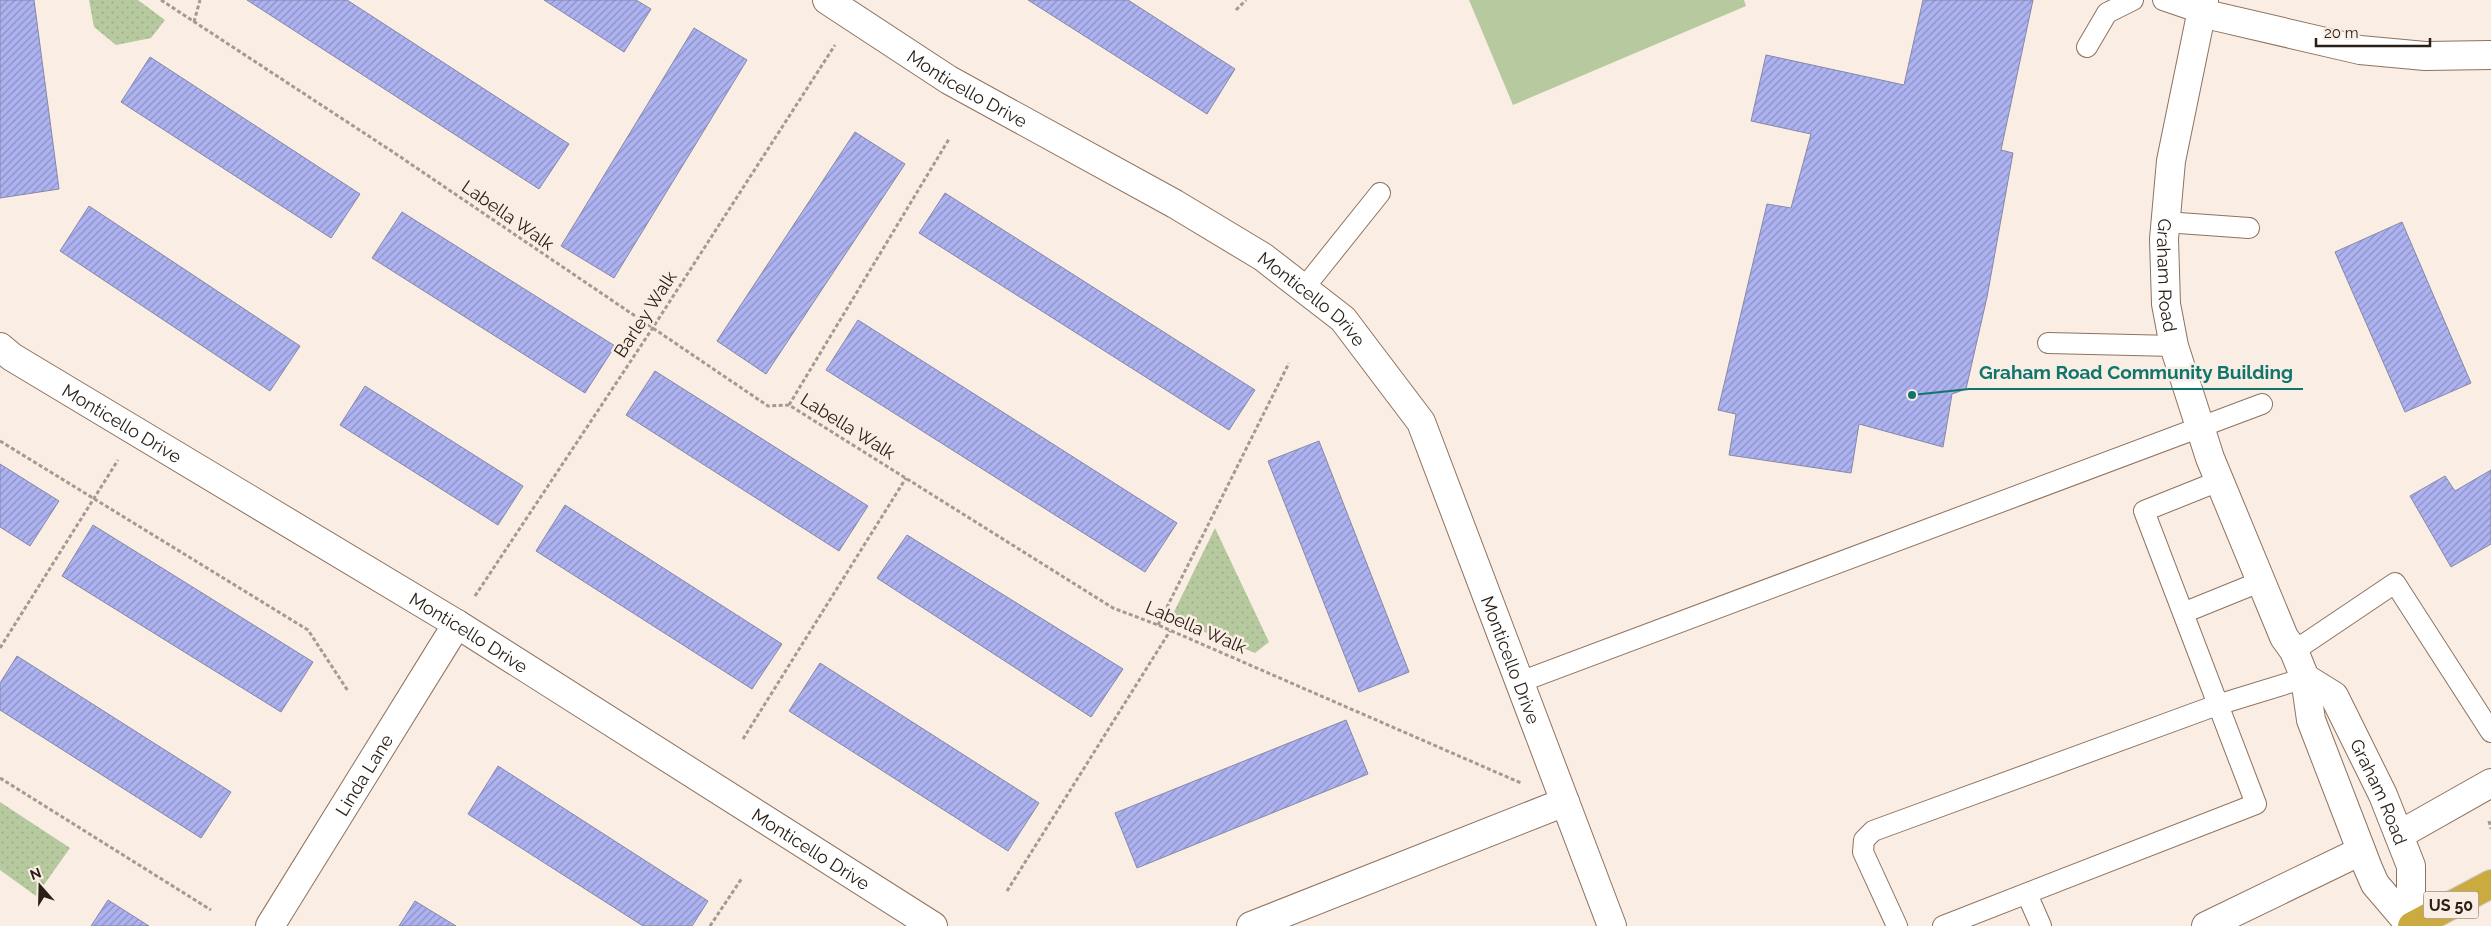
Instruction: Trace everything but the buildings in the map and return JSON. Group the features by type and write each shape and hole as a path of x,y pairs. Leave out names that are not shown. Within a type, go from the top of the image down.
{"highway":[{"name":"US 50","path":"2412,926 2491,884"}],"street":[{"name":"Monticello Drive","path":"827,0 949,80 1191,214 1262,257 1343,319 1421,422 1612,926"},
{"path":"2203,7 2360,50 2425,56 2491,55"},
{"name":"Graham Road","path":"2203,7 2171,161 2165,222 2166,304 2174,346 2219,481 2284,637 2294,651 2305,678 2311,720 2361,851 2375,884 2412,926"},
{"name":"Monticello Drive","path":"0,347 12,358 457,624 933,926"},
{"name":"Linda Lane","path":"270,926 457,624"},
{"name":"Graham Road","path":"2305,678 2334,696 2383,795 2411,866 2412,926"},
{"path":"2399,835 2491,783"},
{"path":"1251,926 1565,802"},
{"path":"2206,926 2361,851"}],"lane":[{"path":"2087,48 2107,13 2133,0"},
{"path":"2162,0 2203,7"},
{"path":"1304,288 1380,193"},
{"path":"2165,222 2249,228"},
{"path":"2048,343 2174,346"},
{"path":"1520,682 2262,404"},
{"path":"1943,926 2256,804 2144,511 2219,481"},
{"path":"2183,612 2262,581"},
{"path":"2294,651 2395,583 2491,732"},
{"path":"1897,926 1863,852 1864,840 1873,832 2217,706 2305,678"},
{"path":"2027,894 2041,926"}],"path":[{"name":"Labella Walk","path":"161,0 393,152 768,406 789,405 1113,608 1170,630 1565,802"},
{"path":"194,22 200,0"},
{"path":"1236,10 1246,0"},
{"name":"Barley Walk","path":"457,624 652,329 853,17"},
{"path":"789,405 949,139"},
{"path":"1158,625 1290,363"},
{"path":"0,648 136,431"},
{"path":"0,441 93,500 308,630 348,691"},
{"path":"743,740 906,478"},
{"path":"1007,891 1170,630"},
{"path":"0,778 211,910"},
{"path":"2490,822 2491,829"},
{"path":"710,926 742,878"}],"green space":[{"path":"89,0 138,0 165,20 151,38 116,45 94,27"},
{"path":"1469,0 1744,0 1746,6 1513,105"},
{"path":"1215,528 1269,642 1255,653 1171,618"},
{"path":"0,802 70,848 36,896 0,870"}],"place":[{"name":"Graham Road Community Building","path":"1912,395"}]}
